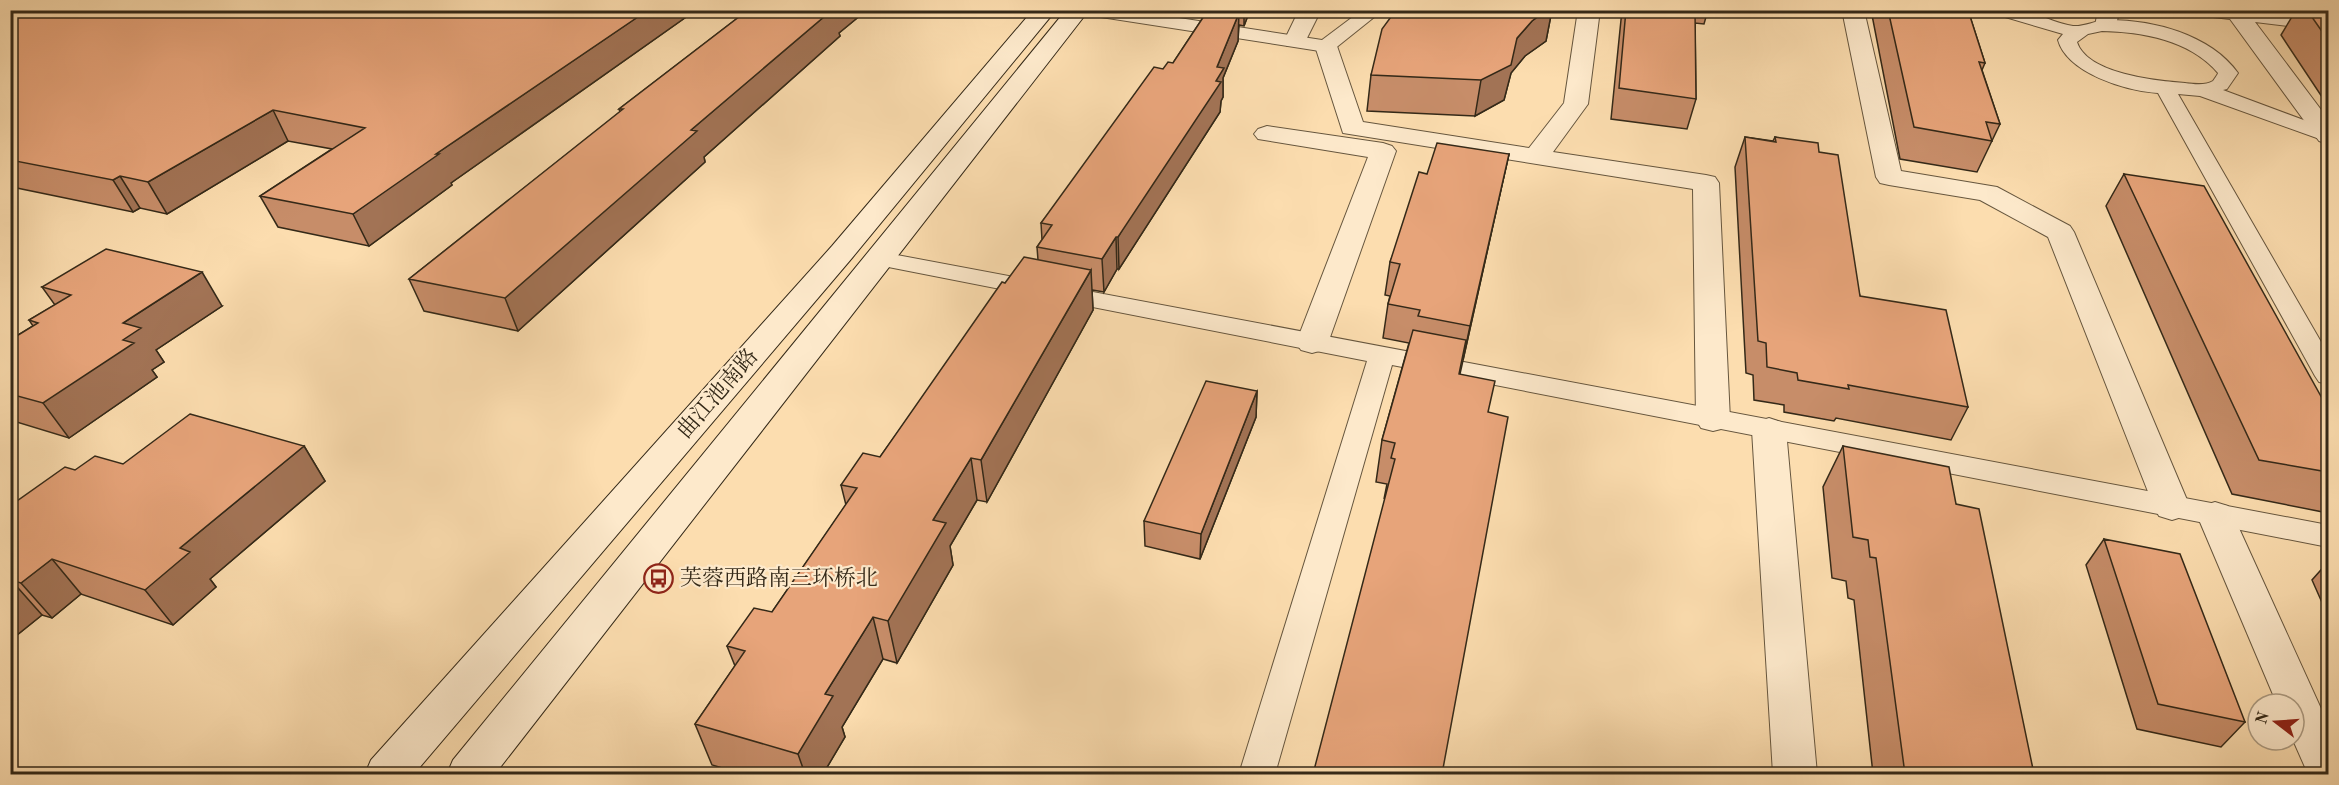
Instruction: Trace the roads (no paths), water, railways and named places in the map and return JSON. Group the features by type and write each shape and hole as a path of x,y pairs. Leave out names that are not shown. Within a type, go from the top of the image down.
{"street":[{"name":"曲江池南路","path":"387,774 842,252 1045,10"},
{"name":"曲江池南路","path":"470,774 1078,10"},
{"path":"1295,41 1310,10"},
{"path":"1536,157 1576,104 1589,10"},
{"path":"1853,10 1889,177 1987,193 2060,232 2172,507"},
{"path":"2204,10 2328,24"},
{"path":"2237,14 2328,136"},
{"path":"1326,46 1352,128 1706,183 1713,420"},
{"path":"1268,134 1383,151 1312,343"},
{"path":"1769,430 1795,774"},
{"path":"2215,515 2328,771"}],"lane":[{"path":"1088,10 1326,46 1374,10"},
{"path":"2001,10 2074,32"},
{"path":"2108,18 2170,36 2214,55 2223,63 2228,74 2220,85 2203,90 2165,89 2122,80 2086,64 2070,50 2067,40 2074,32 2108,18"},
{"path":"2165,89 2328,376"},
{"path":"2203,90 2328,136"},
{"path":"881,259 1381,357 2328,536"},
{"path":"1257,774 1381,357"}],"place":[{"name":"芙蓉西路南三环桥北","path":"659,579"}]}
